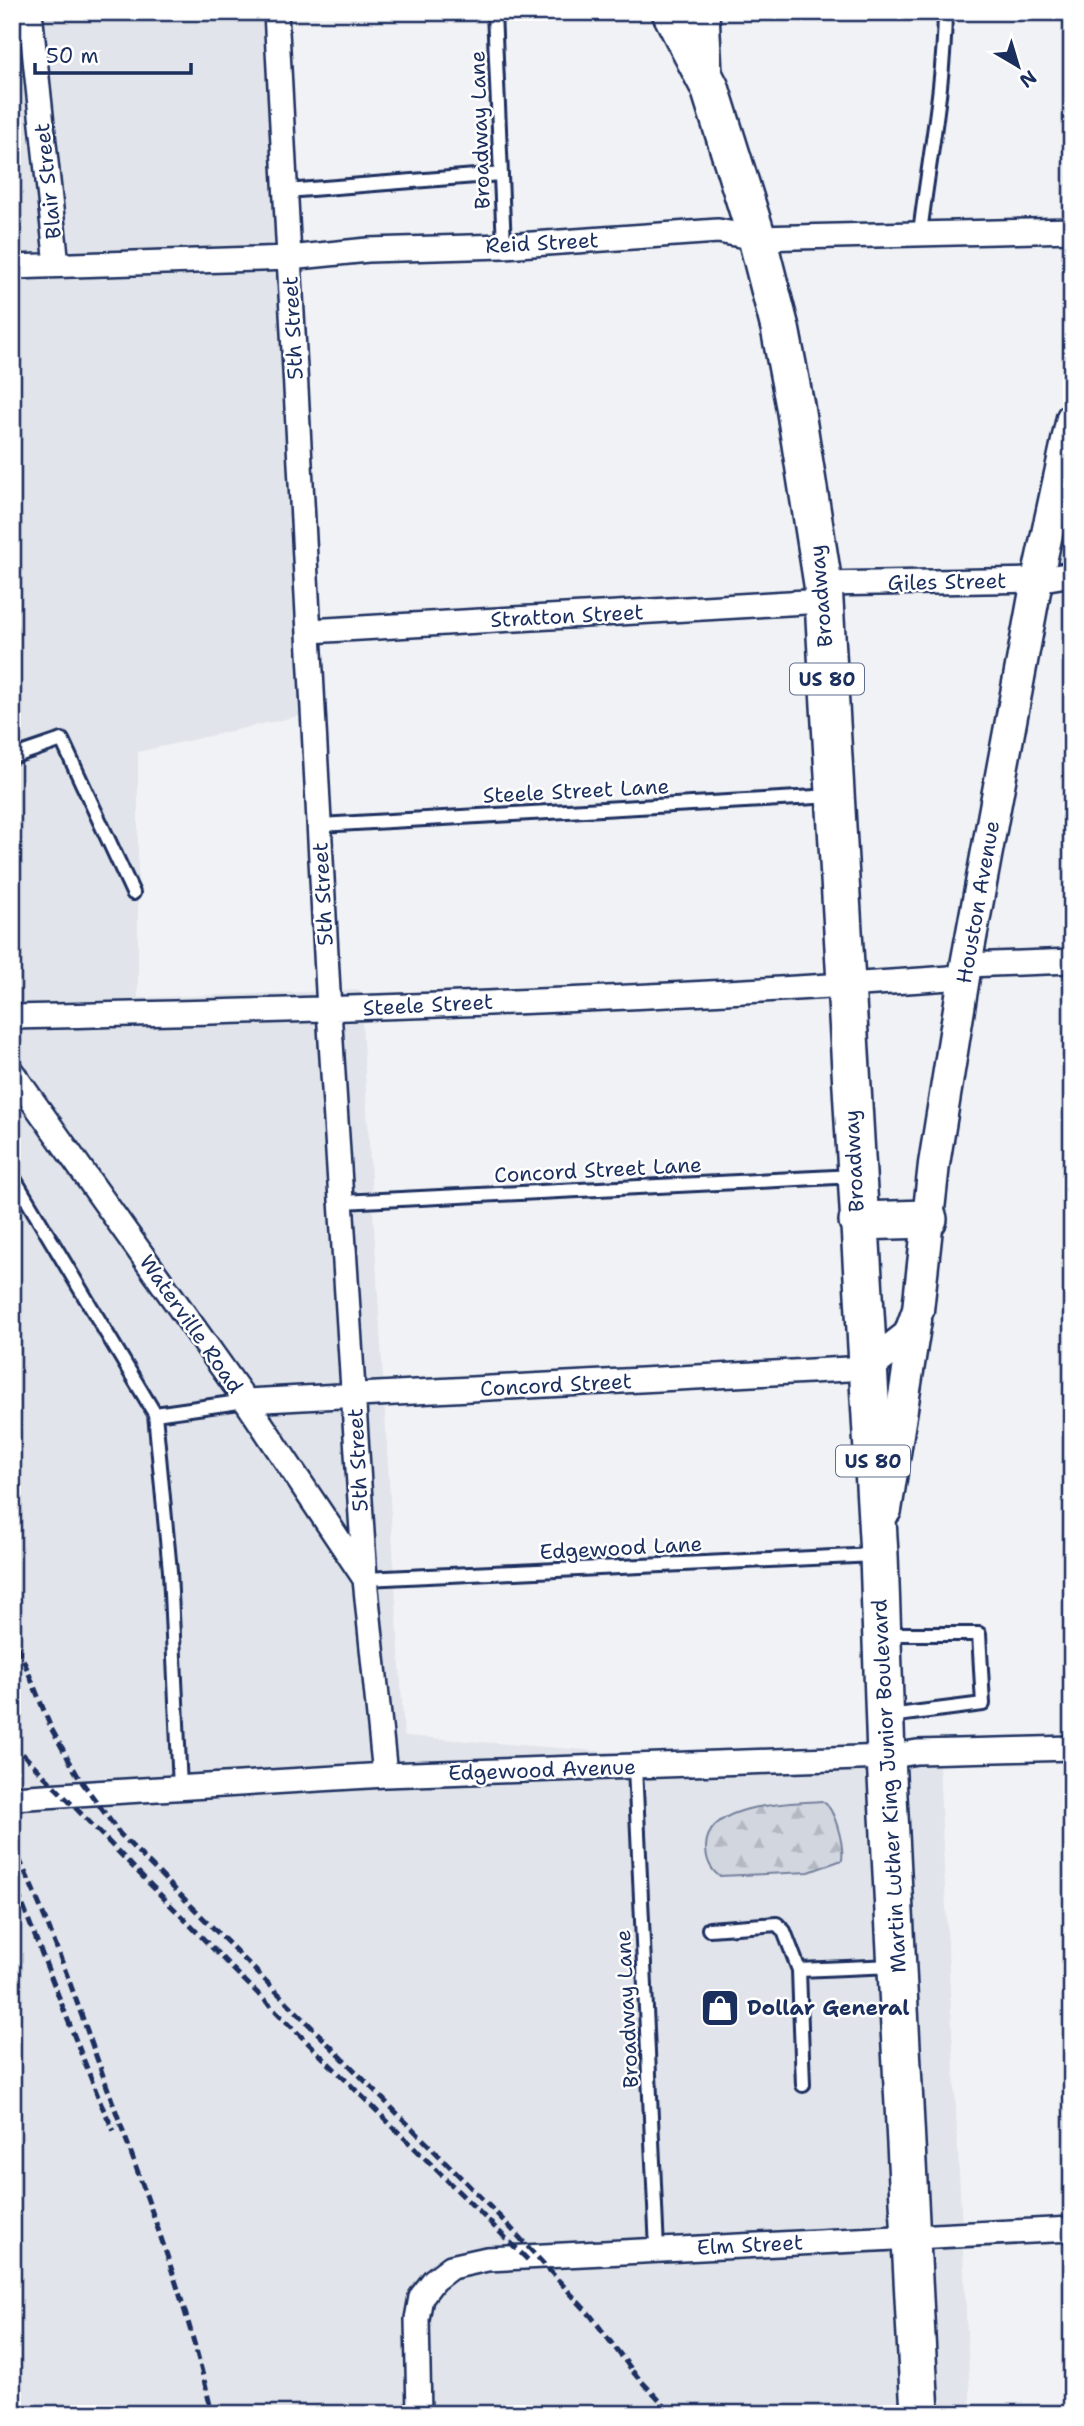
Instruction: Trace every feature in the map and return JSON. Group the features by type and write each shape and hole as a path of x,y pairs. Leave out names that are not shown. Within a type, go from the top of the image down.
{"main road":[{"name":"Broadway","path":"671,12 710,88 757,238 793,393 823,593 867,1368"},
{"path":"858,1221 928,1219"},
{"name":"Martin Luther King Junior Boulevard","path":"867,1368 879,1555 886,1757 920,2414"}],"street":[{"name":"Blair Street","path":"30,12 57,265"},
{"name":"5th Street","path":"276,12 329,1010 365,1579 385,1775"},
{"path":"707,12 710,88"},
{"name":"Reid Street","path":"12,267 289,258 368,250 504,246 718,231 757,238 1072,229"},
{"name":"Houston Avenue","path":"867,1368 909,1335 918,1310 934,1164 965,971 1037,580 1072,418"},
{"name":"Giles Street","path":"823,593 1037,580 1072,574"},
{"name":"Stratton Street","path":"310,631 823,593"},
{"name":"Steele Street","path":"12,1017 329,1010 844,986 1072,961"},
{"name":"Waterville Road","path":"17,1087 246,1401 365,1579"},
{"path":"879,1555 918,1310"},
{"name":"Concord Street","path":"246,1401 867,1368"},
{"name":"Edgewood Avenue","path":"12,1798 385,1775 1072,1748"},
{"name":"Elm Street","path":"418,2414 417,2319 421,2297 434,2280 452,2267 487,2259 1072,2229"}],"lane":[{"name":"Broadway Lane","path":"494,12 504,246"},
{"path":"920,233 942,82 943,13"},
{"path":"286,191 501,174"},
{"path":"12,757 62,740 133,893"},
{"name":"Steele Street Lane","path":"320,825 833,796"},
{"path":"12,1175 155,1414 170,1571 180,1788"},
{"name":"Concord Street Lane","path":"342,1202 855,1177"},
{"path":"155,1414 246,1401"},
{"name":"Edgewood Lane","path":"365,1579 879,1555"},
{"path":"882,1634 979,1634 983,1704 885,1716"},
{"name":"Broadway Lane","path":"635,1767 657,2250"},
{"path":"709,1929 777,1924 784,1931 799,1970 803,2085"},
{"path":"799,1970 897,1966"}],"shaded area":[{"path":"12,12 262,12 303,715 138,752 138,998 360,990 404,1736 703,1759 939,1766 971,2414 12,2414"}],"green space":[{"path":"821,1801 826,1804 834,1818 840,1836 842,1860 809,1872 719,1876 711,1867 706,1847 710,1832 720,1821 734,1813 752,1808"}],"railway":[{"path":"12,1632 51,1728 79,1778 120,1834 509,2226 591,2316 638,2378"},
{"path":"12,1743 229,1965 529,2261"},
{"path":"12,1844 41,1908 155,2220 192,2336 212,2414"},
{"path":"12,1878 114,2131"},
{"path":"632,2371 672,2414"}],"place":[{"name":"Dollar General","path":"720,2008"}]}
